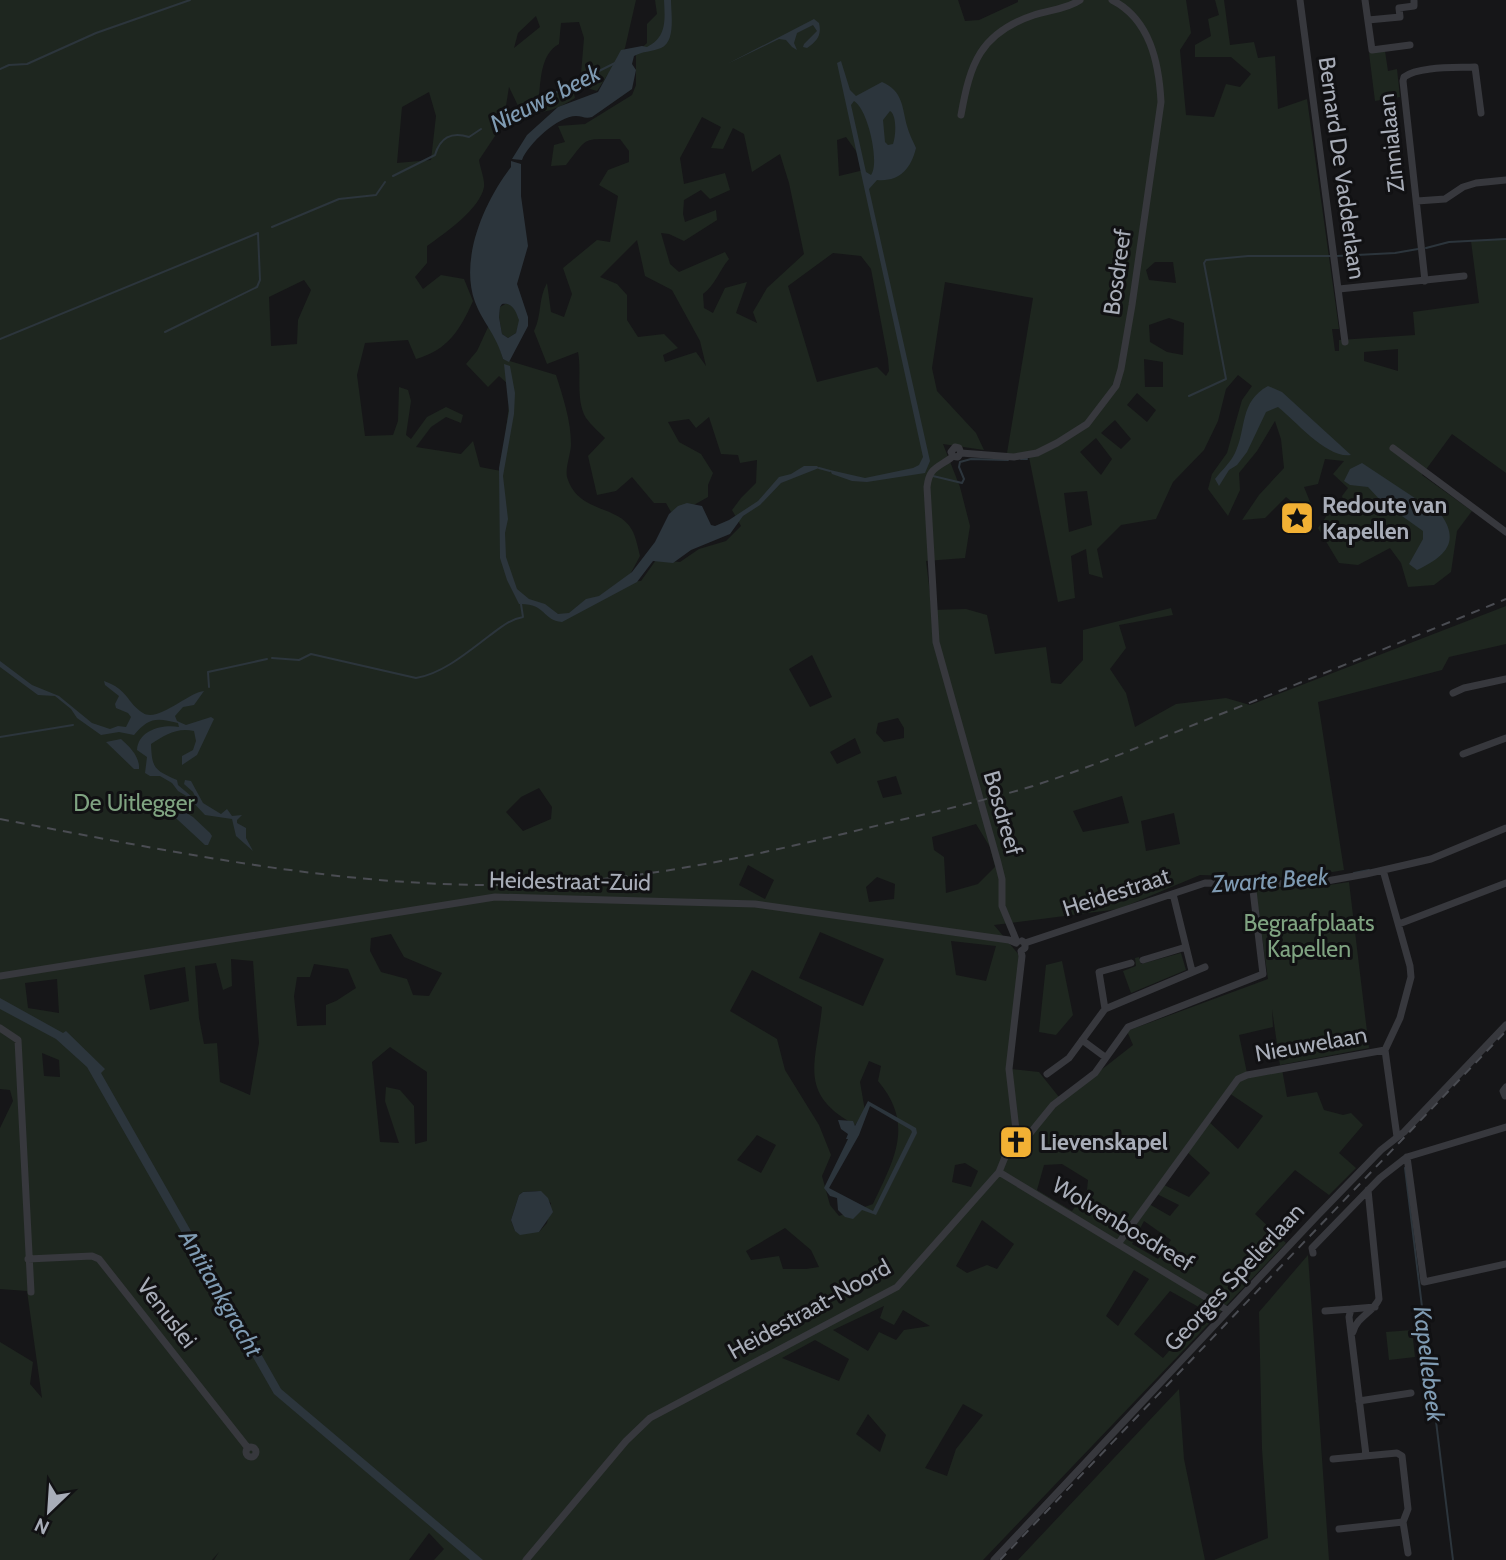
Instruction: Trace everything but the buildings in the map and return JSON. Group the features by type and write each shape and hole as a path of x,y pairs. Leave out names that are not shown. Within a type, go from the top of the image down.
{"street":[{"path":"961,115 970,72 995,35 1025,18 1080,0"},
{"name":"Bosdreef","path":"1020,945 1002,906 1002,879 935,632 927,487 933,468 953,456 951,452 955,447 959,448 961,453 1014,457 1037,453 1057,443 1087,424 1116,386 1132,305 1161,102 1160,76 1148,39 1128,10 1112,0"},
{"name":"Bernard De Vadderlaan","path":"1300,0 1345,342"},
{"path":"1365,0 1372,50 1410,45"},
{"path":"1368,20 1400,17 1399,8 1414,6 1414,1"},
{"name":"Zinnialaan","path":"1426,281 1404,77 1412,72 1426,70 1475,67 1481,113"},
{"path":"1417,201 1445,199 1463,187 1506,180"},
{"path":"1339,289 1464,276"},
{"path":"1393,448 1506,532"},
{"path":"1453,693 1506,679"},
{"path":"1463,754 1506,738"},
{"name":"Heidestraat","path":"1020,945 1205,883 1310,884 1443,855 1506,828"},
{"path":"1383,870 1411,977 1400,1018 1385,1050 1397,1137"},
{"path":"1017,1148 1053,1105 1095,1073 1128,1027 1263,974 1252,882"},
{"path":"1399,924 1506,883"},
{"path":"1173,894 1192,971"},
{"name":"Heidestraat-Zuid","path":"0,976 495,897 755,904 1009,940 1020,945"},
{"name":"Heidestraat-Noord","path":"526,1560 626,1441 650,1418 897,1287 999,1172 1016,1130 1009,1069 1023,956 1020,945"},
{"path":"1143,960 1186,947"},
{"path":"1105,1009 1098,972 1131,963"},
{"path":"1047,1074 1069,1058 1105,1009 1205,967"},
{"name":"Georges Spelierlaan","path":"994,1560 1227,1310 1506,1025"},
{"path":"0,1027 18,1040 31,1292"},
{"path":"1082,1040 1105,1057"},
{"name":"Nieuwelaan","path":"1118,1244 1238,1079 1247,1075 1385,1050"},
{"path":"1505,1096 1503,1091 1506,1087"},
{"path":"1312,1253 1312,1248 1368,1190 1407,1157 1506,1127"},
{"path":"1407,1157 1424,1282 1506,1264"},
{"name":"Wolvenbosdreef","path":"999,1172 1227,1310"},
{"path":"1352,1338 1360,1318 1375,1307 1379,1299 1368,1190"},
{"name":"Venuslei","path":"28,1259 92,1256 99,1259 248,1448"},
{"path":"1325,1311 1375,1307"},
{"path":"1351,1309 1349,1317 1366,1455"},
{"path":"1359,1401 1411,1393"},
{"path":"1332,1459 1392,1452 1402,1456 1408,1509 1403,1522 1408,1553"},
{"path":"1339,1529 1403,1522"}],"green space":[{"path":"0,0 636,0 625,48 597,91 580,86 584,38 579,22 561,23 559,44 545,60 539,96 572,84 575,98 550,110 522,114 509,87 505,112 492,114 503,124 479,160 484,184 481,195 461,220 427,246 427,263 415,277 423,289 441,275 464,279 473,301 458,330 437,350 416,359 408,340 365,343 357,375 365,436 393,435 398,421 399,387 408,390 411,401 406,435 411,439 427,417 446,407 463,415 461,423 446,417 431,427 416,447 461,454 473,441 480,467 501,471 509,405 508,384 499,376 488,387 466,364 477,351 489,325 497,338 503,359 556,375 570,427 567,477 572,489 589,503 626,522 635,536 640,556 626,582 641,581 656,560 680,562 699,549 726,541 741,526 732,510 756,483 757,460 740,463 738,455 721,454 709,417 696,428 689,419 668,422 679,442 701,454 713,473 708,485 708,497 692,506 671,512 666,503 654,503 632,477 616,491 597,495 588,456 605,438 588,421 583,411 578,352 547,364 534,331 547,283 551,312 564,317 572,294 563,268 597,240 610,242 618,196 599,185 608,170 629,162 629,151 620,139 598,139 583,144 566,165 551,166 554,145 565,142 558,126 585,124 632,95 636,85 636,53 647,43 647,24 657,14 655,0 958,0 965,21 979,20 1018,0 1186,0 1191,33 1180,50 1186,115 1214,117 1226,84 1240,87 1251,74 1231,57 1195,57 1195,45 1211,36 1208,19 1219,15 1215,0 1224,0 1230,45 1254,42 1258,58 1275,56 1278,109 1307,99 1339,329 1332,329 1335,351 1339,351 1339,340 1415,335 1413,312 1479,303 1471,241 1506,238 1506,473 1452,434 1422,475 1472,511 1457,531 1451,572 1434,585 1408,587 1401,563 1390,548 1358,565 1339,563 1318,528 1330,511 1347,513 1342,496 1348,488 1333,474 1344,461 1325,459 1318,484 1304,487 1313,509 1308,515 1286,497 1265,518 1242,520 1259,495 1284,468 1281,439 1275,421 1257,451 1239,473 1240,490 1228,516 1208,489 1212,474 1227,453 1242,400 1252,386 1238,375 1226,389 1218,421 1204,450 1173,482 1156,519 1121,525 1097,549 1103,578 1089,574 1086,549 1071,556 1075,598 1058,602 1029,457 1007,453 1033,298 945,282 932,368 937,391 976,433 984,450 943,444 960,487 970,526 965,558 926,561 932,610 966,609 987,615 995,654 1046,647 1051,683 1061,684 1083,660 1083,630 1171,608 1173,615 1119,625 1126,648 1110,669 1126,693 1135,727 1176,704 1226,698 1250,705 1506,606 1506,644 1449,657 1442,670 1318,702 1344,870 1298,878 1200,875 1119,909 994,925 1019,955 1011,1069 1039,1072 1059,1097 1045,1110 1133,1045 1127,1031 1268,979 1255,887 1309,888 1349,882 1369,1048 1280,1065 1272,1009 1273,1027 1239,1035 1247,1073 1282,1069 1287,1097 1317,1092 1324,1110 1343,1115 1351,1113 1363,1125 1339,1153 1356,1168 1329,1195 1295,1170 1255,1214 1286,1243 983,1560 434,1560 444,1549 429,1533 409,1560 214,1560 219,1552 212,1560 0,1560 0,1342 33,1362 30,1384 42,1398 27,1291 0,1289 0,1128 13,1101 10,1090 0,1089","holes":["536,16 540,27 514,48 518,33","429,92 436,116 431,160 397,163 402,107","702,117 721,127 711,148 723,149 733,128 744,134 752,172 780,154 804,254 767,288 753,312 757,323 736,313 747,282 725,288 713,313 704,308 703,294 729,259 725,252 679,272 670,264 661,233 684,241 717,220 716,210 685,222 684,200 701,190 710,199 730,190 725,173 684,184 680,158","846,137 864,170 839,176 837,140","637,240 645,276 672,290 700,341 706,366 696,352 665,362 663,355 678,348 664,334 638,337 627,320 627,295 617,284 600,277","833,253 861,256 871,269 888,359 889,371 886,376 877,367 817,382 788,286","1155,262 1173,262 1176,283 1149,280 1146,270","304,280 311,290 298,320 297,344 271,346 269,297","1169,318 1184,323 1183,355 1167,352 1150,342 1149,325","1398,349 1398,371 1364,361 1364,352","1144,359 1163,362 1163,387 1145,387","1137,393 1156,410 1147,422 1127,405","1115,420 1131,439 1121,449 1101,433","1096,438 1112,459 1101,475 1080,452","1087,491 1092,525 1069,532 1064,493","812,655 832,697 810,707 789,669","898,718 904,728 904,738 884,742 876,733 878,723","855,738 861,753 837,764 830,752","896,776 902,794 883,798 877,781","539,788 552,807 551,819 523,831 506,812 521,797","1122,796 1129,823 1083,832 1073,811","1174,813 1180,844 1146,851 1141,821","976,824 990,847 995,867 978,884 946,893 944,857 934,850 932,837","748,865 774,880 765,899 739,885","877,877 895,884 894,899 869,902 866,887","820,932 884,959 863,1006 799,978","391,934 404,957 442,973 429,996 413,995 407,979 381,972 370,951 371,938","951,941 996,946 986,981 956,975","231,959 253,961 259,1043 250,1095 220,1082 217,1043 204,1044 195,966 216,963 223,990 232,986","314,964 348,969 356,988 326,1005 326,1025 297,1026 294,996 297,977 310,977","185,967 189,1001 150,1010 144,975","752,970 822,1007 814,1075 824,1101 836,1113 855,1125 865,1111 860,1082 869,1061 881,1066 878,1081 896,1112 898,1127 894,1157 873,1204 839,1216 830,1205 822,1176 831,1155 819,1125 785,1070 777,1039 730,1011","57,979 59,1013 28,1008 25,983","390,1047 427,1072 427,1141 415,1144 414,1106 400,1090 386,1087 385,1101 399,1143 380,1142 372,1062","42,1053 59,1060 60,1077 44,1076","1229,1093 1263,1116 1238,1149 1207,1120","757,1135 776,1145 761,1173 737,1160","1187,1152 1210,1173 1189,1197 1162,1184","965,1163 978,1171 971,1187 952,1182 955,1165","1062,1164 1088,1180 1087,1190 1072,1211 1037,1190 1044,1165","537,1191 551,1203 547,1223 539,1232 515,1231 511,1220 519,1195","1155,1193 1179,1205 1170,1216 1149,1204","982,1220 1014,1244 997,1269 987,1265 967,1273 956,1266","1144,1221 1171,1240 1158,1259 1132,1244","785,1228 811,1250 819,1267 783,1269 779,1256 751,1260 746,1251","1134,1270 1149,1279 1118,1326 1106,1316","1170,1291 1204,1310 1163,1358 1134,1334","884,1306 880,1318 894,1325 903,1310 930,1326 904,1330 896,1340 879,1332 868,1351 833,1330","815,1340 849,1359 839,1381 782,1358","963,1404 983,1415 956,1449 947,1476 925,1468","868,1414 886,1435 880,1452 856,1434"]},
{"path":"1385,51 1388,71 1397,69 1400,97 1375,101 1369,53"},
{"path":"507,303 514,307 520,320 516,333 508,338 502,334 499,317 500,307"},
{"path":"1181,953 1186,970 1131,993 1123,971 1136,966 1135,958 1139,957 1141,964"},
{"path":"1062,961 1073,1015 1056,1035 1039,1032 1046,965"},
{"path":"1308,1255 1329,1560 1214,1560 1268,1538 1262,1449 1259,1312"},
{"path":"1412,1330 1415,1357 1389,1360 1386,1332"},
{"path":"1179,1389 1184,1459 1205,1560 1018,1560"}],"water":[{"path":"664,0 671,0 672,27 669,40 661,48 634,56 632,64 636,70 632,89 592,117 576,116 561,121 537,139 522,160 512,159 527,135 558,107 598,92 621,50 647,47 654,43 663,27"},
{"path":"814,19 819,23 819,34 807,48 803,47 804,44 817,31 813,25 797,33 794,43 797,50 786,40 779,39 727,64"},
{"path":"841,61 850,90 856,96 882,82 894,90 916,148 903,173 892,179 877,180 869,189 930,461 925,473 867,482 852,481 832,474 830,470 865,478 913,468 919,465 923,457 837,63","holes":["854,101 864,114 871,136 874,160 871,175 866,172 851,105","890,111 894,117 895,131 893,144 888,145 885,142 883,120"]},
{"path":"511,161 521,164 521,196 528,246 517,284 528,317 528,326 509,362 503,359 497,342 475,302 470,267 477,231 484,213 511,167","holes":["502,304 514,308 519,320 516,333 508,338 502,334 499,317"]},
{"path":"504,364 510,366 515,393 503,476 508,519 505,533 506,557 517,589 529,599 545,604 558,614 569,613 586,599 599,596 632,572 655,542 669,514 678,506 687,503 702,506 711,525 715,526 758,501 779,477 804,466 819,468 781,483 760,505 743,516 730,534 691,550 673,563 653,561 637,582 562,622 556,621 534,606 519,604 500,558 499,468 509,411"},
{"path":"1268,386 1282,392 1351,455 1342,455 1322,445 1278,407 1266,412 1247,452 1237,465 1229,470 1219,486 1215,479 1235,453 1248,408 1259,392"},
{"path":"1362,463 1442,516 1450,535 1441,555 1417,570 1409,564 1423,539 1423,531 1381,501 1368,487 1350,485 1344,481 1350,469"},
{"path":"0,661 32,685 59,696 92,723 110,729 126,727 131,717 116,708 119,696 105,685 104,681 118,688 137,709 149,715 165,711 204,691 194,705 183,707 175,716 177,721 186,725 211,717 214,719 197,755 182,765 182,756 193,750 196,741 194,731 188,730 166,735 151,744 152,758 159,771 177,780 178,785 198,802 193,792 184,784 185,780 191,781 203,803 221,814 227,809 232,816 242,815 237,823 246,828 246,838 253,851 236,836 232,819 205,815 172,783 160,776 145,773 147,757 137,750 138,743 152,730 179,727 178,723 153,720 134,735 119,732 101,735 77,718 71,709 55,696 38,695 0,667"},
{"path":"121,739 136,756 139,769 134,769 106,742"},
{"path":"170,803 193,817 210,833 212,836 208,845 165,808"},
{"name":"Antitankgracht","path":"0,998 63,1033 66,1031 105,1069 101,1073 281,1389 483,1560 470,1560 274,1394 87,1067 56,1039 0,1009"},
{"path":"868,1101 916,1128 917,1133 876,1215 862,1210 853,1219 845,1217 838,1210 837,1198 830,1196 824,1188 848,1139 848,1134 841,1129 838,1120 853,1121 855,1126","holes":["870,1106 911,1130 873,1211 829,1188 859,1135"]},
{"path":"541,1191 548,1198 553,1212 539,1232 520,1235 515,1231 511,1220 519,1195 523,1192"}],"waterway":[{"path":"0,69 9,65 27,64 96,33 190,0"},
{"name":"Nieuwe beek","path":"521,110 615,63"},
{"name":"Nieuwe beek","path":"393,176 435,155 447,137 469,137 481,129"},
{"name":"Nieuwe beek","path":"272,227 339,199 376,195 385,182"},
{"name":"Nieuwe beek","path":"0,339 258,233 260,280 257,287 165,332"},
{"path":"1426,248 1449,242 1506,239"},
{"path":"1337,256 1418,249"},
{"path":"1189,396 1226,379 1204,263 1206,260 1248,256 1332,256"},
{"path":"933,476 962,483 964,479 959,467 960,462 971,459 1008,460"},
{"path":"1021,459 1027,459"},
{"path":"819,468 830,471"},
{"path":"272,658 299,660 311,654 416,678 426,676 464,655 505,624 523,617 521,604"},
{"path":"209,687 208,672 267,659"},
{"path":"0,737 73,725"},
{"name":"Zwarte Beek","path":"1354,873 1369,870"},
{"name":"Zwarte Beek","path":"1239,880 1251,880"},
{"name":"Kapellebeek","path":"1405,1168 1453,1560"}],"railway":[{"path":"0,819 238,862 359,878 419,883 527,885 621,877 805,843 1033,786 1325,673 1506,599"},
{"path":"1000,1560 1506,1031"}],"place":[{"name":"Redoute van Kapellen","path":"1297,518"},
{"name":"Lievenskapel","path":"1016,1142"}],"park label":[{"name":"De Uitlegger","path":"134,803"},
{"name":"Begraafplaats Kapellen","path":"1309,936"}]}
